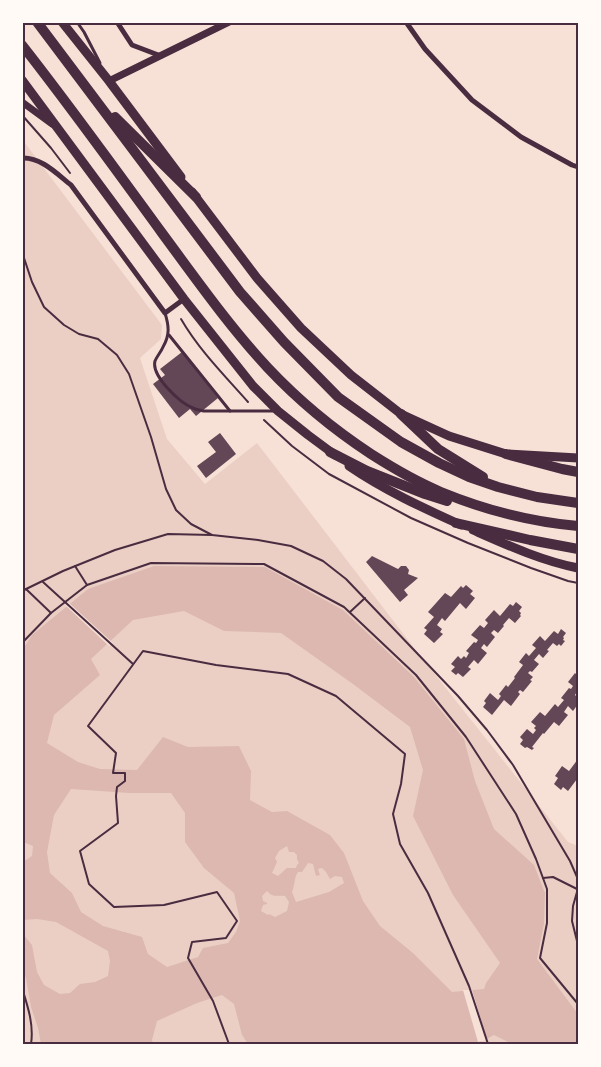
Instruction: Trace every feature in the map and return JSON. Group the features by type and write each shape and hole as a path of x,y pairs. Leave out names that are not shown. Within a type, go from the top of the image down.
{"highway":[{"path":"37,22 240,292 284,342 338,397 401,442 469,477 537,497 578,503"},
{"path":"22,45 220,312 268,369 296,397 323,420 389,465 440,492 497,511"},
{"path":"89,91 196,197"},
{"path":"401,414 438,449 498,487"},
{"path":"330,452 367,471 455,504 557,524 578,526"},
{"path":"506,454 578,472"},
{"path":"456,522 530,540 578,548"}],"main road":[{"path":"62,22 109,81 257,278 301,328 352,375 401,414 449,436 506,454 578,458"},
{"path":"22,80 184,300 253,386 278,411 362,475 407,500 514,548 562,565 578,568"}],"street":[{"path":"117,22 132,44 161,56"},
{"path":"406,22 425,48 472,100 521,137 578,167"},
{"path":"109,81 228,23"},
{"path":"22,102 60,130"},
{"path":"22,158 38,161 54,170 71,185 165,313 184,300"}],"lane":[{"path":"77,22 109,81"},
{"path":"165,313 169,324 168,335 165,345 155,361 155,370 177,398 194,409 204,411 278,411"},
{"path":"168,335 230,411"}],"path":[{"path":"22,252 32,282 44,307 64,325 79,334 98,339 117,355 129,374 151,437 166,489 176,510 191,524 212,535"},
{"path":"182,320 219,370 248,402"},
{"path":"22,591 115,550 168,534 212,535 258,540 290,546 323,561 346,579 458,696 514,765 570,861 577,877 572,921 578,945"},
{"path":"22,643 51,613 87,585 152,564 264,564 344,607 416,675 466,737 516,814 547,889 547,923 540,958 578,1004"},
{"path":"75,566 87,585"},
{"path":"42,581 133,664"},
{"path":"26,590 51,613"},
{"path":"349,612 365,598"},
{"path":"229,1044 213,1001 188,958 192,942 226,938 237,921 217,892 164,905 114,906 89,884 80,851 118,823 117,787 126,781 125,773 113,773 116,753 88,726 143,651 216,665 288,674 336,696 405,754 401,784 393,814 400,844 428,894 469,986 488,1044"},
{"path":"543,878 553,877 577,889"},
{"path":"22,988 30,1018 31,1044"}],"shaded area":[{"path":"22,139 162,325 161,339 140,358 167,439 205,484 257,443 418,653 568,842 578,846 578,1044 23,1044"},
{"path":"154,566 265,567 343,610 414,677 464,739 475,781 494,829 534,865 545,893 544,924 537,959 578,1014 578,1044 512,1044 494,1035 477,1044 248,1044 242,1035 234,1004 222,995 197,1003 157,1021 152,1040 153,1044 41,1044 23,972 23,934 32,945 37,972 44,985 60,994 70,993 80,984 95,982 108,976 110,961 108,951 56,922 37,919 23,920 23,862 32,856 33,846 23,842 23,649 32,635 88,589","holes":["184,611 224,631 281,633 410,727 423,770 413,816 453,895 500,963 484,989 452,992 413,953 380,926 363,901 344,853 330,835 287,811 272,812 250,800 251,771 239,746 188,747 163,737 137,770 100,769 78,762 47,743 54,715 100,675 91,659 133,620","71,789 129,793 171,793 185,813 185,842 204,868 234,893 240,921 236,932 228,943 203,948 198,957 167,967 148,954 142,937 103,926 81,912 72,893 50,873 47,852 54,815","287,846 289,852 294,852 297,855 299,863 296,868 287,868 278,876 272,873 277,862 275,858 279,851","308,863 313,864 316,876 320,875 318,869 322,868 330,879 335,876 342,877 344,883 329,892 296,902 292,892 298,872 302,872","267,891 273,895 285,896 289,902 287,911 275,917 261,911 263,905 267,904 263,901 262,896"]}],"pier":[{"path":"68,602 113,643 109,646 65,605"},
{"path":"463,990 472,990 487,1040 478,1042"}],"building":[{"path":"182,352 218,398 196,416 190,409 179,418 153,384 165,375 160,369"},
{"path":"220,433 236,454 206,478 197,466 216,452 208,442"},
{"path":"372,556 398,569 401,566 406,566 409,570 408,574 418,578 404,590 408,595 400,602 366,562"},
{"path":"466,585 473,591 470,594 475,598 466,609 460,603 445,621 442,618 437,625 442,629 440,632 443,634 434,643 424,634 427,630 424,628 434,617 428,612 445,593 451,597 461,586 463,588"},
{"path":"516,602 522,607 519,611 521,616 515,623 509,618 498,633 494,630 491,633 495,637 487,647 484,644 481,648 487,653 478,664 474,660 468,667 471,669 463,677 451,671 455,667 451,664 458,656 461,659 464,656 466,658 469,653 466,651 478,640 471,635 480,625 484,628 488,623 485,620 494,610 500,616 510,604 513,606"},
{"path":"561,629 566,633 563,637 565,641 561,646 553,643 543,658 539,654 534,660 539,664 532,672 528,673 533,677 530,680 532,681 523,692 520,690 518,692 520,694 511,706 504,700 492,715 483,707 486,703 484,701 490,693 498,700 501,696 499,694 506,685 508,687 523,665 519,662 526,653 529,656 536,648 532,645 540,636 545,641 554,631 558,634"},
{"path":"575,673 578,676 578,690 575,695 578,698 578,704 573,711 568,706 564,712 568,715 559,726 554,722 532,747 534,748 532,750 527,747 525,748 520,744 523,740 520,737 527,729 533,734 536,726 531,722 540,712 545,716 555,704 558,707 564,700 561,698 573,686 568,682"},
{"path":"578,759 578,780 568,791 563,787 561,790 554,784 558,778 555,776 562,766 569,771"}]}
